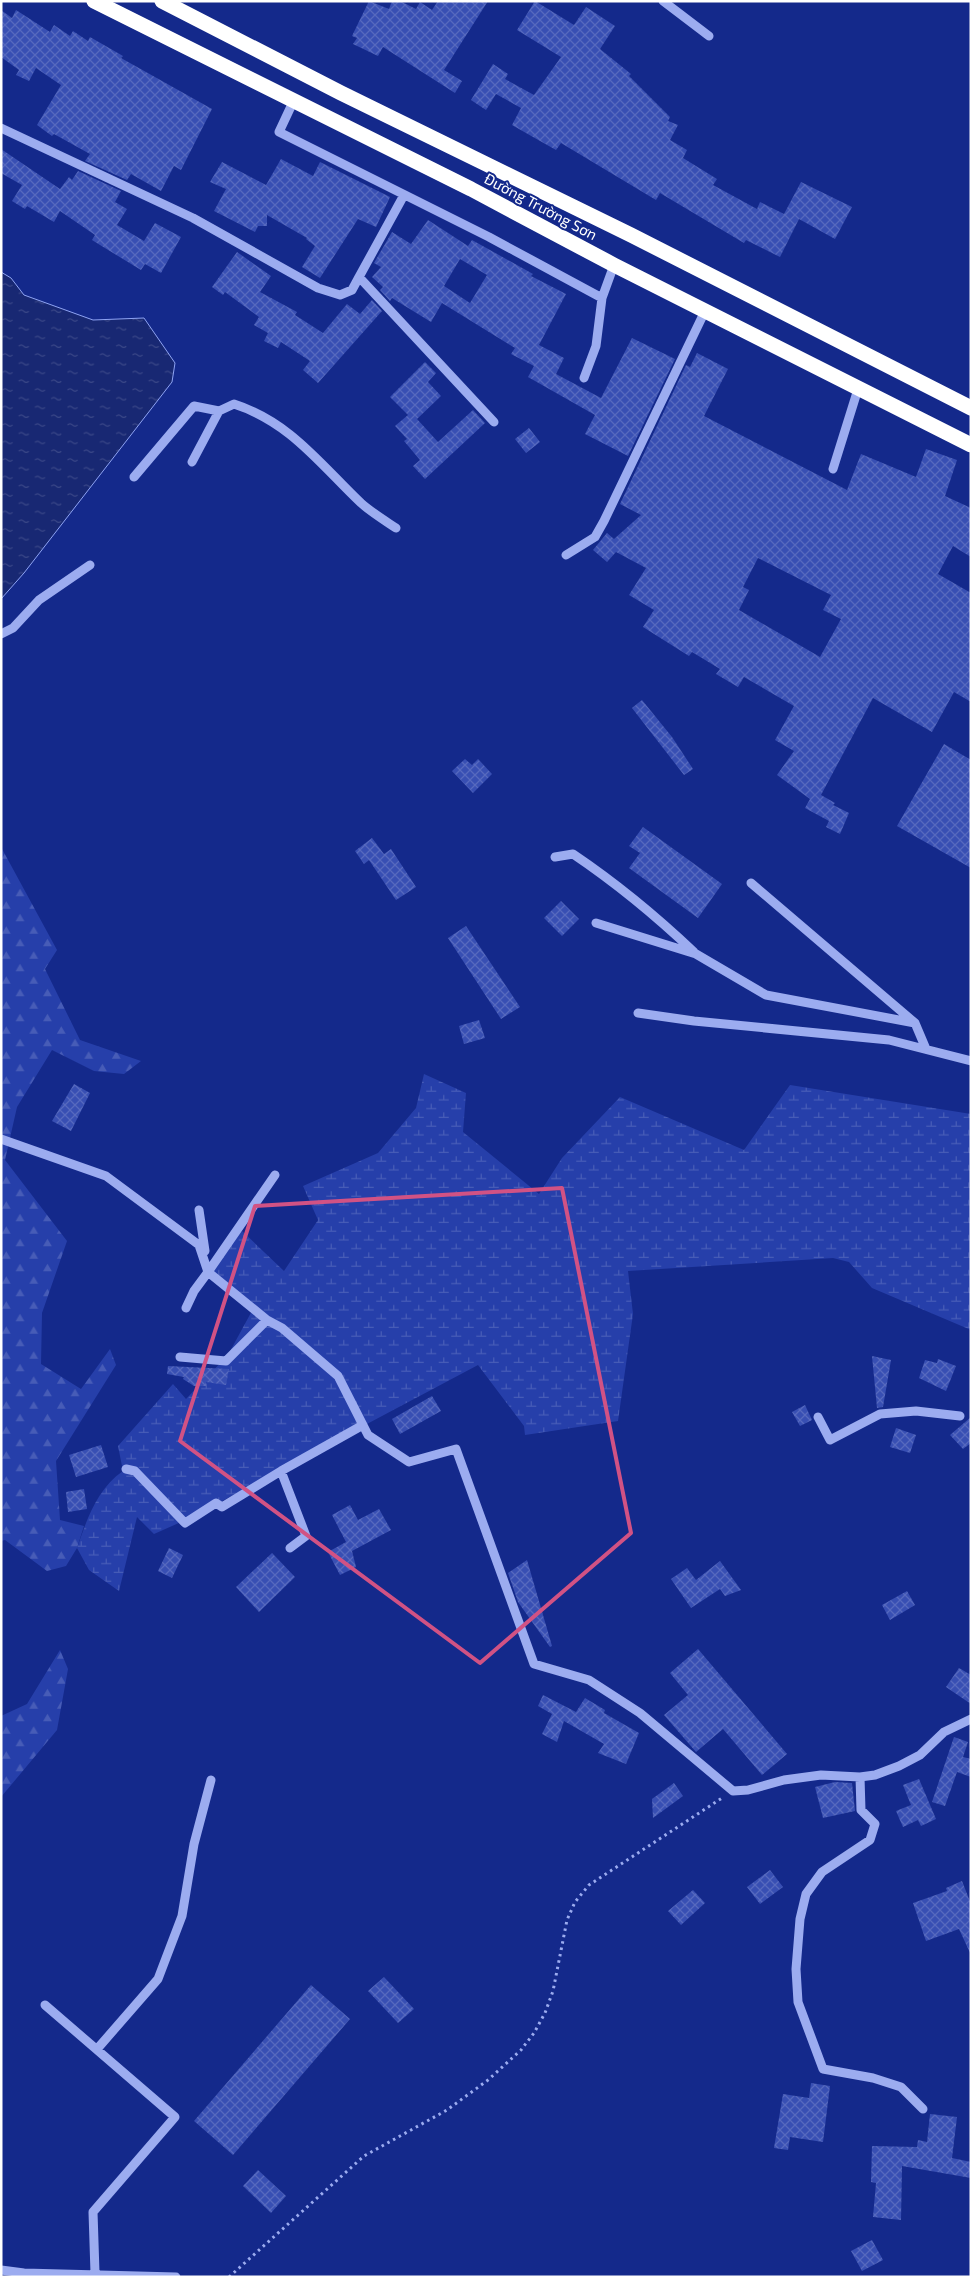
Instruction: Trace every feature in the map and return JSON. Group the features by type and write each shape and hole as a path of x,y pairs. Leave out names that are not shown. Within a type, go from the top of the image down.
{"highway":[{"name":"Đường Trường Sơn","path":"94,1 471,189 614,265 971,445"},
{"name":"Đường Trường Sơn","path":"162,1 341,93 631,235 971,408"}],"street":[{"path":"663,1 709,36"},
{"path":"294,100 279,132 489,237 602,298"},
{"path":"1,128 192,218 318,288 340,295 352,290 404,196"},
{"path":"584,378 596,346 602,298 614,265"},
{"path":"359,277 494,422"},
{"path":"566,555 594,536 604,521 705,311"},
{"path":"833,469 858,389"},
{"path":"134,477 194,406 219,411 234,404 252,410 286,430 363,504 396,528"},
{"path":"192,462 219,411"},
{"path":"1,634 13,628 39,600 90,565"},
{"path":"555,857 573,854 596,869 661,921 696,954 766,995 915,1024"},
{"path":"751,882 915,1024 926,1049"},
{"path":"596,923 696,954"},
{"path":"638,1013 694,1021 889,1040 971,1061"},
{"path":"1,1139 106,1176 199,1245 208,1272 267,1320 282,1328 338,1376 368,1435 409,1462 456,1448 534,1664 588,1680 640,1713 733,1792 784,1780 821,1775 860,1777 875,1775 899,1766 920,1755 944,1732 971,1719"},
{"path":"186,1308 194,1291 275,1175"},
{"path":"199,1210 208,1272"},
{"path":"180,1357 226,1361 267,1320"},
{"path":"818,1417 830,1440 880,1414 916,1412 960,1416"},
{"path":"126,1469 135,1471 185,1523 216,1503 222,1507 280,1471 363,1424"},
{"path":"280,1471 306,1536 290,1548"},
{"path":"860,1777 861,1810 875,1824 870,1840 822,1872 806,1894 800,1919 796,1969 798,2002 823,2069 873,2078 901,2087 923,2109"},
{"path":"98,2048 158,1979 182,1916 194,1844 211,1780"},
{"path":"45,2005 98,2048 175,2116 93,2212 95,2273"},
{"path":"1,2270 24,2273 95,2273 176,2277"}],"path":[{"path":"230,2277 364,2156 447,2110 505,2065 534,2033 545,2013 553,1991 568,1920 580,1894 589,1886 733,1792"}],"highlighted area":[{"path":"562,1188 631,1533 480,1663 180,1441 255,1206"}],"green space":[{"path":"1,847 57,950 45,969 80,1040 141,1061 124,1074 94,1071 52,1050 17,1107 5,1160 67,1241 42,1313 41,1364 81,1389 110,1349 116,1365 56,1461 60,1520 84,1526 77,1548 66,1566 47,1571 5,1540 1,1541"},
{"path":"424,1074 466,1093 463,1132 539,1194 562,1158 620,1097 744,1150 790,1085 971,1114 971,1330 872,1288 849,1262 833,1258 628,1271 633,1314 618,1421 525,1435 524,1426 478,1365 190,1518 154,1534 137,1517 119,1591 89,1570 77,1548 94,1505 106,1487 123,1471 118,1446 173,1384 186,1399 228,1355 253,1309 208,1271 242,1231 284,1271 318,1220 303,1186 378,1153 416,1108"},
{"path":"60,1650 68,1669 57,1730 1,1797 1,1716 27,1704"}],"water":[{"path":"1,272 11,278 24,295 93,320 144,318 175,363 172,382 24,573 1,599"}],"building":[{"path":"369,1 389,9 392,1 400,1 416,9 420,2 432,10 438,1 488,1 444,70 462,81 455,93 383,47 378,56 353,44 357,38 352,36"},
{"path":"535,1 574,25 586,7 615,26 600,49 631,74 629,76 670,117 668,121 678,125 670,140 687,150 683,158 717,179 713,185 757,209 760,202 784,214 801,182 852,207 835,239 799,219 780,257 746,240 744,243 660,193 656,200 561,143 556,150 512,125 521,108 496,94 486,110 471,100 493,64 508,74 505,79 534,95 561,57 517,30"},
{"path":"1,10 12,18 16,10 50,32 54,25 70,36 73,31 88,41 90,37 123,56 121,58 212,109 181,170 174,166 161,191 131,174 127,180 85,161 90,154 54,134 52,136 37,125 61,85 36,68 29,81 16,75 19,70 1,57"},
{"path":"1,149 60,189 69,177 72,180 78,171 121,191 115,202 127,209 117,225 144,241 155,223 181,237 161,273 145,264 141,270 100,245 92,240 95,235 60,211 54,222 27,206 25,209 12,201 22,185 1,173"},
{"path":"281,159 313,176 320,162 390,197 376,227 358,219 320,278 302,267 315,246 307,238 267,215 267,226 258,226 255,232 214,211 226,189 210,182 222,162 266,185"},
{"path":"428,220 468,246 472,240 533,274 531,276 566,294 539,345 564,358 556,374 601,398 632,338 675,359 628,456 585,434 595,415 528,377 534,366 511,354 515,348 442,303 431,322 392,298 390,301 380,290 383,287 372,277 381,267 374,263 392,232 411,244","holes":["460,259 487,275 470,303 444,286"]},
{"path":"237,252 271,276 260,292 297,312 295,315 323,333 347,304 360,314 372,300 382,311 318,383 303,370 310,361 281,342 278,348 264,341 268,333 254,325 259,317 225,292 223,295 212,287"},
{"path":"697,353 728,369 704,416 847,490 861,454 916,477 926,449 957,460 945,496 971,508 971,557 953,546 938,574 971,593 971,702 954,692 932,732 873,698 821,795 835,803 833,805 849,813 840,834 826,827 829,821 805,808 810,799 777,775 794,751 775,740 794,706 744,677 738,687 716,674 720,669 692,652 689,656 643,627 654,610 629,595 646,568 616,552 607,562 593,550 607,533 614,539 641,515 620,504 686,365 690,367","holes":["758,558 831,595 823,610 841,619 820,657 739,610 749,590 743,587"]},
{"path":"425,362 436,373 428,382 441,396 417,419 438,442 473,410 485,423 425,479 413,466 420,460 404,441 407,439 395,426 408,415 390,397"},
{"path":"529,428 540,442 526,453 515,439"},
{"path":"642,700 672,737 693,769 684,775 632,708"},
{"path":"944,744 971,760 971,868 897,826"},
{"path":"465,759 472,765 478,759 492,774 473,793 452,771"},
{"path":"643,827 722,884 698,918 629,868 640,853 629,846"},
{"path":"372,838 384,854 391,849 416,887 396,900 369,860 364,864 355,851"},
{"path":"561,901 579,919 562,936 544,918"},
{"path":"466,926 520,1007 501,1019 448,938"},
{"path":"479,1020 485,1038 464,1044 459,1026"},
{"path":"74,1084 90,1093 71,1131 52,1121"},
{"path":"872,1356 891,1360 883,1407 877,1408"},
{"path":"938,1359 956,1366 946,1391 919,1378 925,1360 937,1363"},
{"path":"168,1366 229,1369 226,1385 206,1382 206,1386 194,1386 183,1379 184,1377 167,1374"},
{"path":"432,1396 441,1411 400,1434 392,1419"},
{"path":"805,1405 812,1420 800,1426 792,1412"},
{"path":"971,1417 971,1443 963,1449 950,1435"},
{"path":"896,1428 916,1435 910,1453 890,1447"},
{"path":"101,1445 108,1467 76,1477 69,1455"},
{"path":"84,1489 87,1509 68,1512 66,1492"},
{"path":"350,1505 358,1520 379,1509 391,1530 352,1551 356,1567 340,1575 328,1552 346,1542 332,1515"},
{"path":"169,1548 183,1555 172,1578 158,1571"},
{"path":"272,1553 295,1577 259,1612 236,1587"},
{"path":"527,1560 552,1646 550,1647 518,1602 508,1573"},
{"path":"720,1561 741,1590 725,1596 720,1589 691,1608 671,1579 687,1568 696,1580"},
{"path":"907,1591 915,1605 890,1620 882,1605"},
{"path":"698,1649 787,1754 762,1775 723,1729 696,1752 664,1715 688,1695 670,1673"},
{"path":"959,1668 971,1675 971,1704 946,1687"},
{"path":"543,1695 576,1712 585,1698 605,1710 604,1713 639,1733 626,1764 598,1753 604,1744 564,1721 557,1742 542,1734 552,1714 538,1706"},
{"path":"954,1737 968,1742 963,1757 971,1759 971,1777 957,1772 945,1806 932,1802"},
{"path":"919,1779 936,1819 921,1826 918,1820 903,1827 896,1811 911,1805 903,1785"},
{"path":"835,1782 852,1783 855,1811 823,1818 815,1787"},
{"path":"674,1783 683,1796 653,1818 652,1799"},
{"path":"770,1870 783,1887 760,1904 747,1887"},
{"path":"962,1881 971,1904 971,1955 959,1929 926,1941 913,1903 947,1891 946,1888"},
{"path":"693,1890 705,1903 681,1925 668,1911"},
{"path":"384,1977 414,2009 398,2023 368,1991"},
{"path":"311,1985 350,2019 233,2155 194,2121"},
{"path":"811,2083 830,2086 823,2142 790,2137 788,2150 774,2148 783,2094 809,2098"},
{"path":"930,2114 957,2117 952,2158 971,2162 971,2178 902,2166 901,2220 873,2217 876,2183 871,2182 872,2146 917,2147 918,2140 927,2142"},
{"path":"258,2170 286,2196 271,2213 243,2186"},
{"path":"872,2240 883,2260 862,2271 851,2251"}]}
